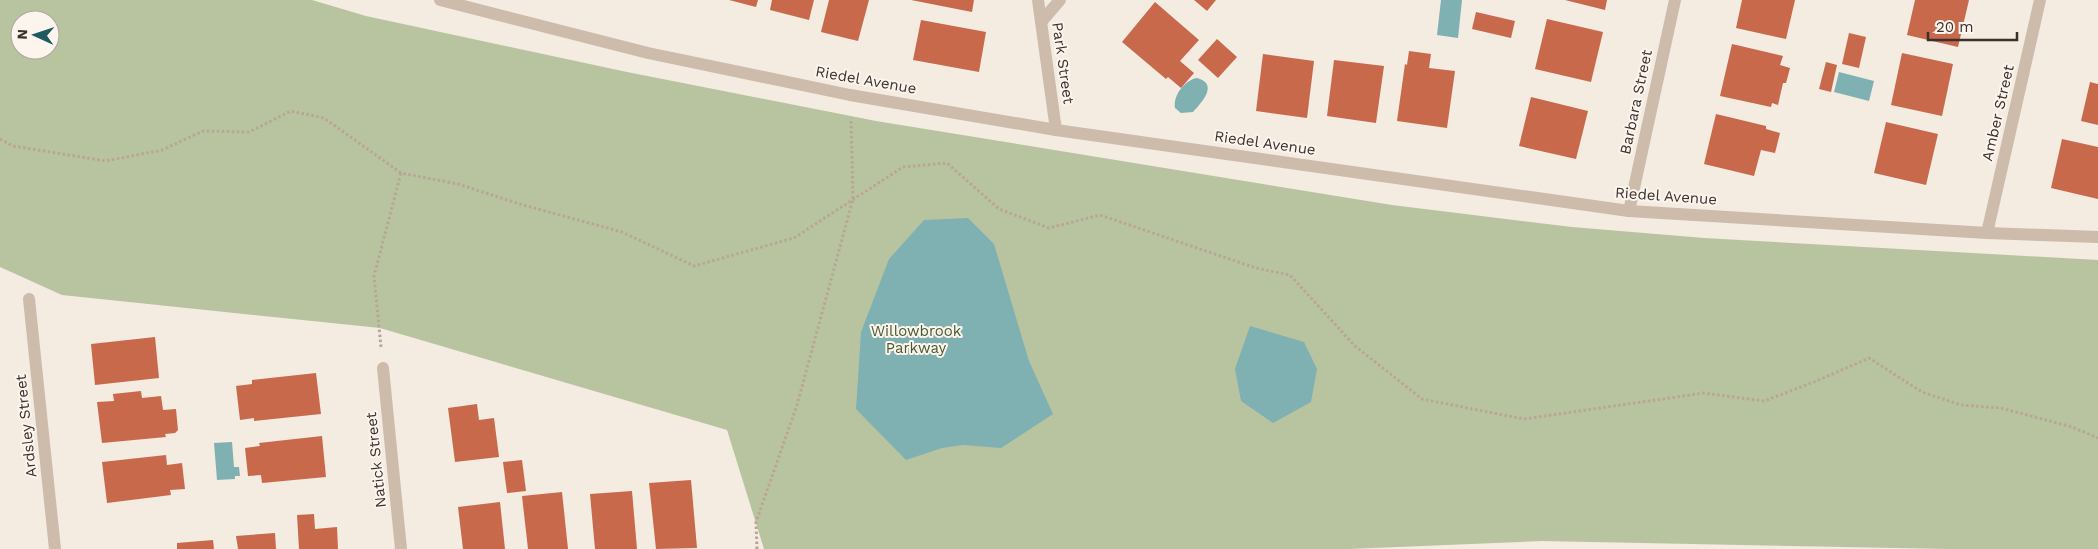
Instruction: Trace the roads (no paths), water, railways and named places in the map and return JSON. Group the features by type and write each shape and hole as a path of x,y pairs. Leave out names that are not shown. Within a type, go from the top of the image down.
{"street":[{"name":"Riedel Avenue","path":"440,0 648,53 850,95 1056,130 1629,211 1987,233 2098,237"},
{"name":"Park Street","path":"1038,0 1056,130"},
{"path":"1041,22 1060,0"},
{"name":"Barbara Street","path":"1629,211 1675,0"},
{"name":"Amber Street","path":"1987,233 2040,0"},
{"name":"Ardsley Street","path":"29,299 55,549"},
{"name":"Natick Street","path":"383,368 401,549"}],"water":[{"path":"1441,0 1462,0 1458,38 1437,35"},
{"path":"1839,72 1874,81 1869,101 1834,92"},
{"path":"1197,78 1207,84 1207,94 1193,112 1181,113 1175,108 1178,93 1184,85"},
{"path":"968,218 994,244 1029,361 1053,414 1001,448 963,445 942,448 906,460 856,409 861,332 889,259 924,220"},
{"path":"1250,326 1304,342 1317,369 1311,402 1273,423 1241,401 1235,369"},
{"path":"232,442 234,467 239,467 240,476 235,476 235,479 217,480 214,443"}],"park label":[{"name":"Willowbrook Parkway","path":"916,340"}]}
